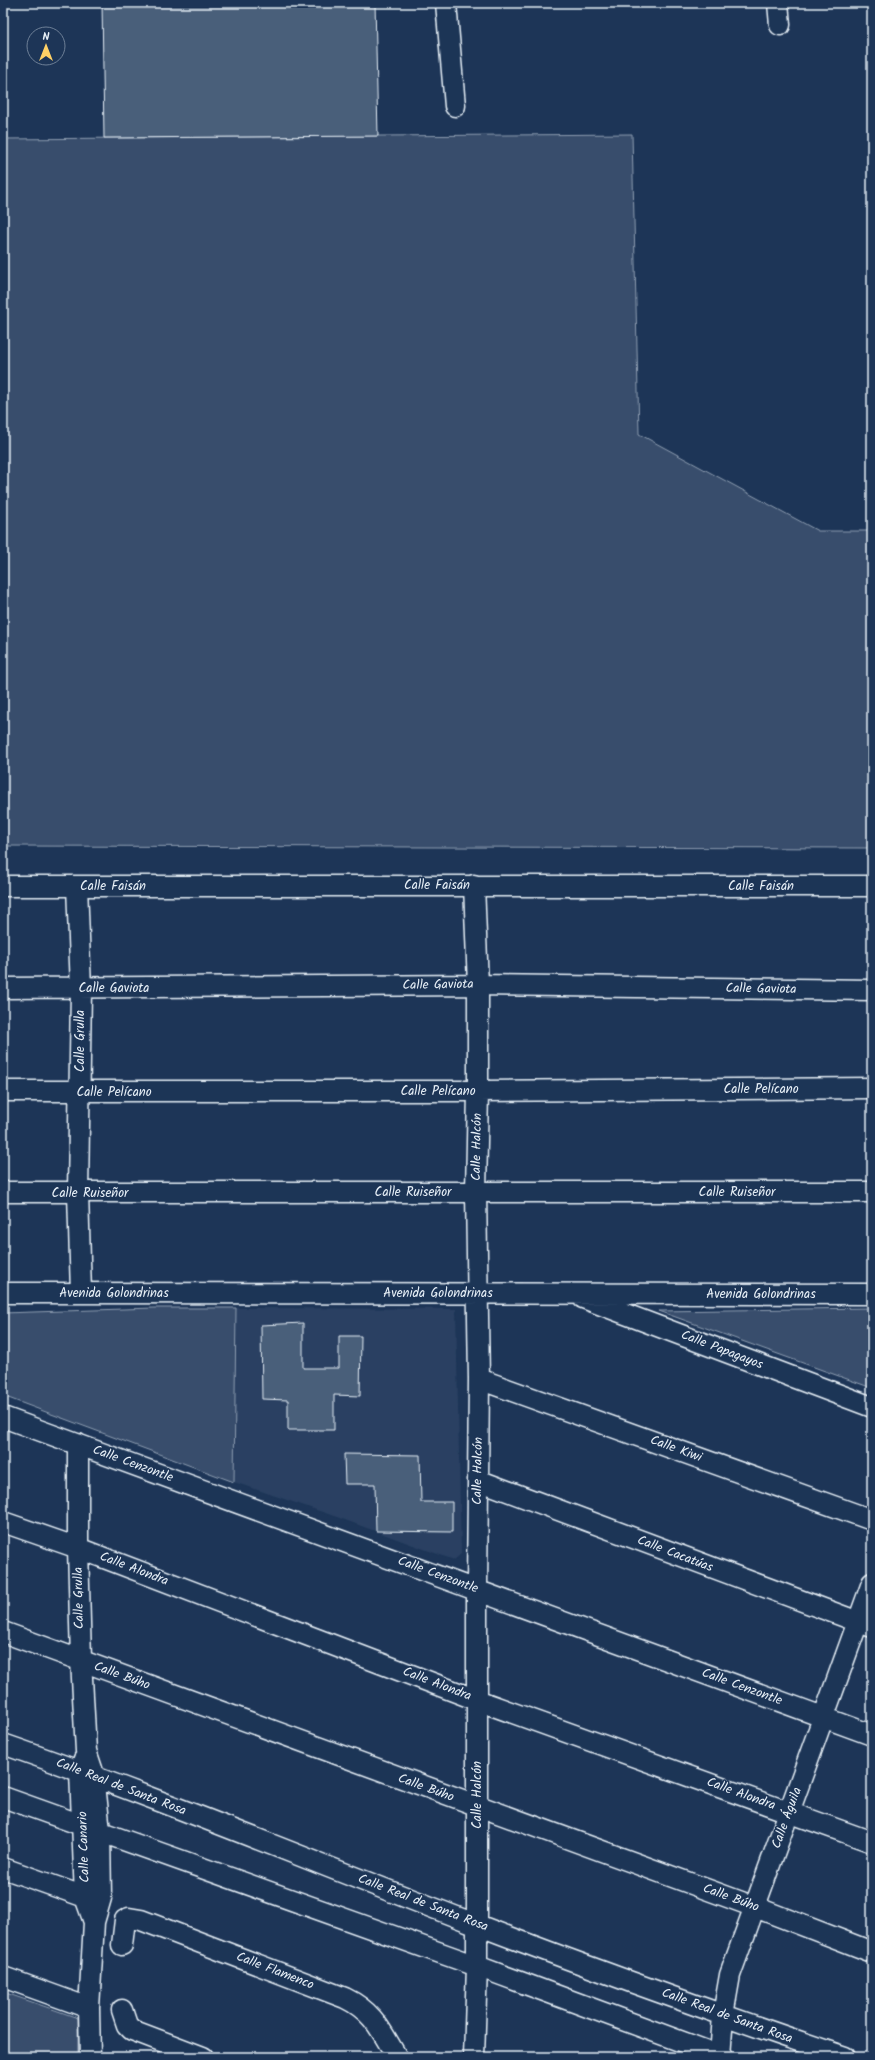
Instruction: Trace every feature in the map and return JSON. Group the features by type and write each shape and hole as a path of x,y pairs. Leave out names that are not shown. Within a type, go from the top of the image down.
{"street":[{"path":"446,3 455,106"},
{"path":"778,3 780,25"},
{"name":"Calle Halcón","path":"474,885 478,985 476,1192 479,1293 477,1966 474,2057"},
{"name":"Calle Faisán","path":"3,886 872,886"},
{"name":"Calle Grulla","path":"77,886 81,989 78,1193 81,1293"},
{"name":"Calle Gaviota","path":"3,988 81,989 478,985 872,990"},
{"name":"Calle Pelícano","path":"3,1091 478,1091 872,1088"},
{"name":"Calle Ruiseñor","path":"3,1192 872,1192"},
{"name":"Avenida Golondrinas","path":"3,1293 872,1294"},
{"name":"Calle Papagayos","path":"572,1294 872,1407"},
{"name":"Calle Kiwi","path":"479,1379 872,1520"},
{"name":"Calle Cenzontle","path":"3,1417 477,1589 872,1735"},
{"name":"Calle Grulla","path":"78,1444 78,1548 81,1660 87,1773"},
{"name":"Calle Cacatúas","path":"478,1480 865,1625"},
{"name":"Calle Alondra","path":"3,1522 78,1548 478,1700 790,1811 872,1842"},
{"name":"Calle Águila","path":"721,2057 723,2015 730,1975 790,1811 822,1716 865,1625 872,1583"},
{"name":"Calle Búho","path":"3,1632 478,1807 755,1906 872,1952"},
{"name":"Calle Real de Santa Rosa","path":"3,1744 87,1773 476,1924 723,2015 845,2057"},
{"name":"Calle Canario","path":"87,1773 92,1828 94,1922 89,2008 90,2057"},
{"path":"3,1797 477,1966 721,2057"},
{"path":"3,1868 93,1898"},
{"name":"Calle Flamenco","path":"122,1945 123,1923 129,1918 141,1920 354,2002 372,2017 396,2057"},
{"path":"3,1977 89,2008"},
{"path":"122,2010 127,2025 132,2030 200,2057"}],"shaded area":[{"path":"632,134 639,434 818,531 872,531 872,848 3,846 3,139"},
{"path":"154,1308 236,1308 234,1482 3,1396 3,1313"},
{"path":"236,1308 456,1309 461,1554 454,1560 337,1517 234,1482"},
{"path":"872,1308 872,1388 659,1311"},
{"path":"3,1992 78,2018 78,2057 3,2057"}],"building":[{"path":"102,3 375,3 378,136 104,138"},
{"path":"303,1323 303,1368 339,1368 339,1336 361,1336 360,1396 334,1395 334,1430 288,1430 288,1400 262,1399 261,1325"},
{"path":"344,1454 420,1455 421,1502 452,1502 452,1532 376,1531 375,1484 345,1484"}]}
